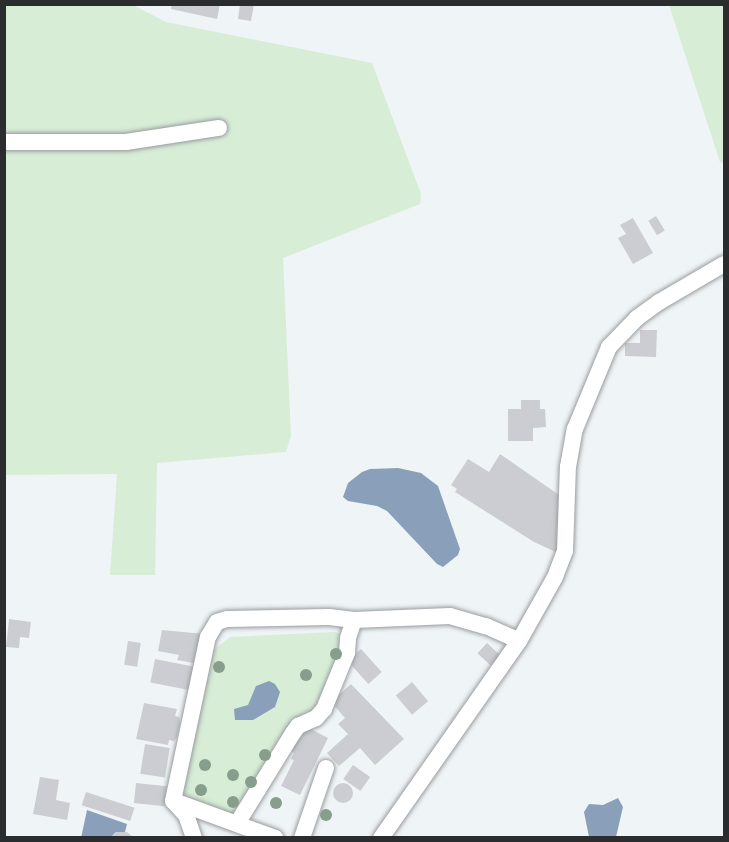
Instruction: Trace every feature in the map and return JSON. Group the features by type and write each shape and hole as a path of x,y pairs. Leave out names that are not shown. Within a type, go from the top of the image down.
{"street":[{"path":"4,142 126,142 219,128"},
{"path":"381,837 519,641 555,577 565,552 571,448 575,429 592,393 601,360 609,347 638,318 724,264"},
{"path":"173,801 208,637 217,622 243,618 329,617 354,620 450,616 486,626 519,641"},
{"path":"238,822 298,726 316,718 324,709 347,653 348,638 354,620"},
{"path":"302,837 326,768"},
{"path":"173,801 238,822 275,837"},
{"path":"173,801 186,815 194,837"}],"green space":[{"path":"4,5 133,5 166,22 372,63 421,194 420,204 283,258 291,436 286,452 157,463 155,575 110,575 117,474 5,475"},
{"path":"669,5 724,5 724,163 720,162"},
{"path":"336,632 345,639 321,709 234,817 181,799 210,653 230,637"}],"water":[{"path":"398,468 421,473 438,486 460,549 458,555 443,567 437,564 387,511 377,506 348,501 343,497 348,483 362,472 370,469"},
{"path":"269,681 275,684 280,692 275,707 253,720 235,720 234,709 248,705 256,686"},
{"path":"618,798 623,807 616,837 589,837 584,812 589,804 603,805"},
{"path":"87,810 127,824 125,832 116,832 111,837 81,838"}],"building":[{"path":"172,4 220,4 217,19 171,9"},
{"path":"240,4 254,4 251,21 238,19"},
{"path":"656,216 665,231 657,235 648,221"},
{"path":"633,218 653,253 633,264 618,238 626,234 620,225"},
{"path":"640,330 657,330 656,357 625,356 625,343 640,343"},
{"path":"521,400 540,400 540,409 545,409 546,427 533,428 533,441 508,441 508,409 521,409"},
{"path":"500,454 559,495 560,554 534,542 455,492 457,489 451,485 468,459 489,472"},
{"path":"9,619 31,622 29,638 20,637 19,648 6,647"},
{"path":"162,630 204,634 199,664 177,660 179,655 158,651"},
{"path":"128,641 141,643 137,667 124,665"},
{"path":"487,643 500,655 491,666 477,653"},
{"path":"361,649 382,672 368,684 348,661"},
{"path":"155,659 198,667 194,691 150,683"},
{"path":"412,682 428,701 412,715 396,695"},
{"path":"351,684 404,739 375,765 360,748 339,766 327,753 348,734 338,724 345,718 331,702"},
{"path":"144,703 177,709 175,716 179,717 180,722 174,741 169,740 168,745 136,739"},
{"path":"307,727 328,738 300,795 281,786 294,760 291,759 294,753 291,751"},
{"path":"145,744 170,748 165,778 140,774"},
{"path":"353,765 370,777 360,791 343,779"},
{"path":"40,777 59,780 56,800 70,803 67,820 33,814"},
{"path":"136,783 167,786 165,806 134,803"},
{"path":"343,783 350,786 353,793 350,800 343,803 336,800 333,793 336,786"},
{"path":"86,792 135,808 130,821 82,805"},
{"path":"116,832 127,832 134,838 110,838"}]}
